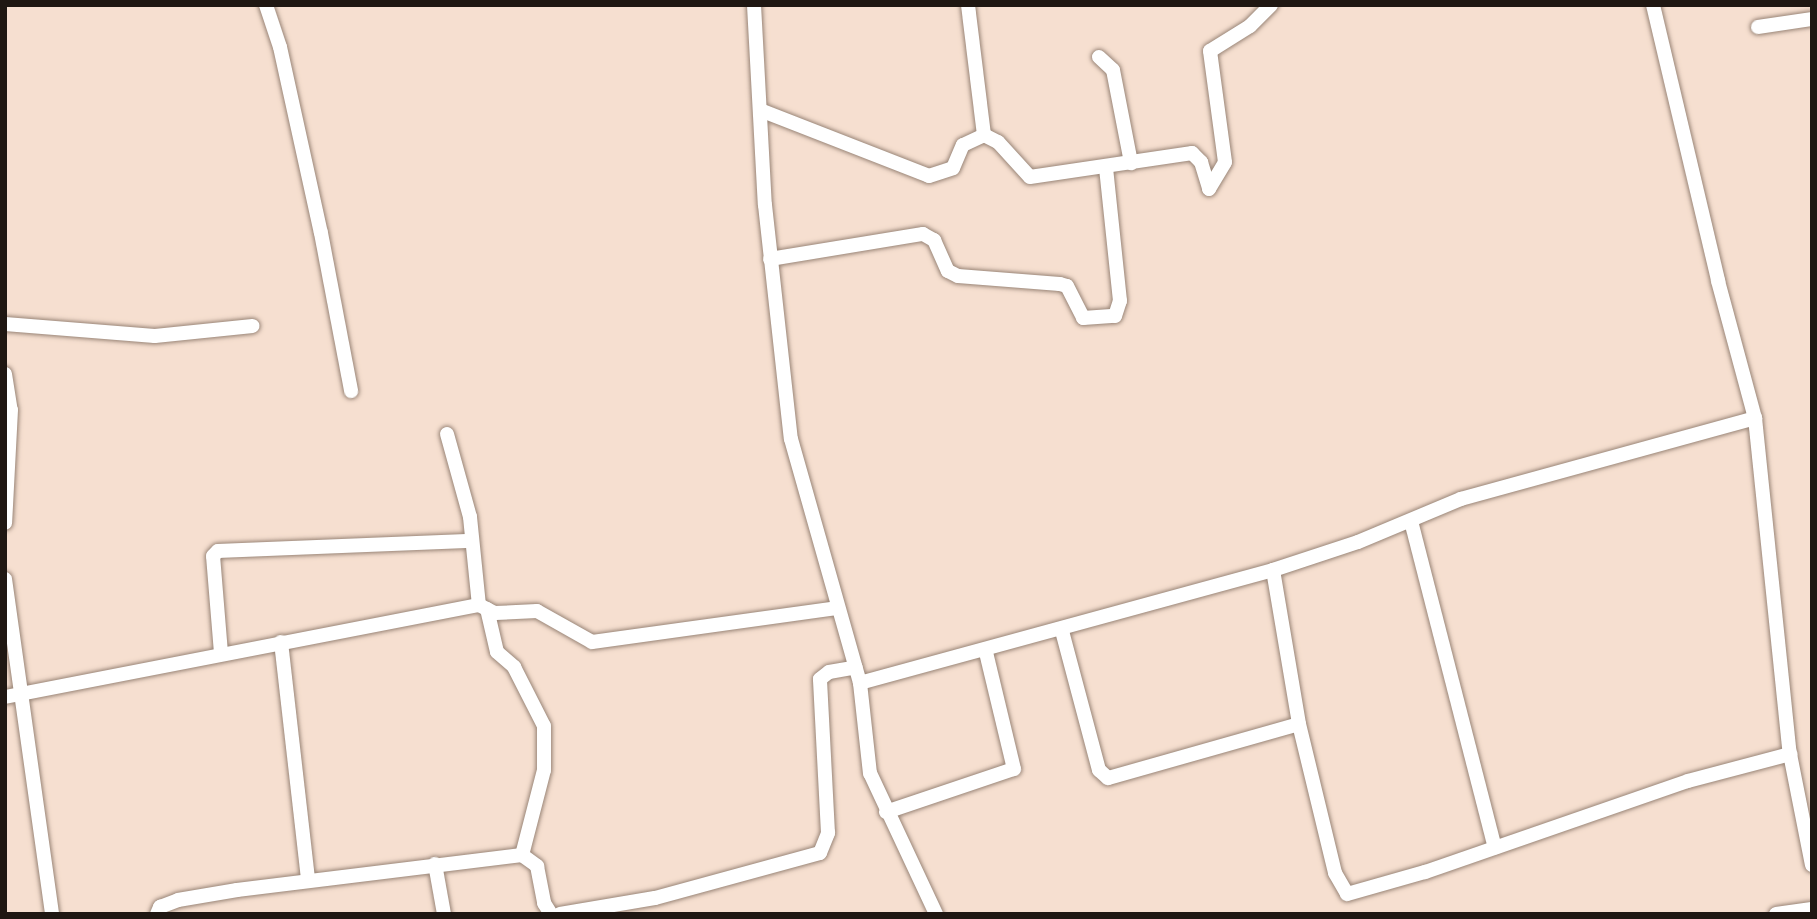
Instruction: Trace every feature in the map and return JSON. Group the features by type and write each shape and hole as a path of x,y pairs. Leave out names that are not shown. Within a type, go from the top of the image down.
{"street":[{"path":"266,5 280,47 321,233 351,391"},
{"path":"754,5 770,258 791,439 856,667 870,773 886,813 920,873 936,914"},
{"path":"968,5 984,135"},
{"path":"984,135 998,142 1030,177 1192,153 1201,162 1206,186 1214,188 1225,154 1210,51 1250,26 1271,5"},
{"path":"1653,5 1714,268 1755,418 1790,754 1812,865"},
{"path":"1758,27 1812,19"},
{"path":"1099,57 1113,70 1131,163"},
{"path":"760,110 929,176 953,168 963,145 984,135"},
{"path":"770,258 923,234 934,240 948,271 958,276 1060,284 1067,286 1083,318 1115,316 1120,301 1106,167"},
{"path":"5,324 155,336 252,326"},
{"path":"5,374 11,410 5,523"},
{"path":"860,684 986,652 1273,570 1411,521 1461,499 1755,418"},
{"path":"447,434 466,493 483,607 497,652 514,667 544,726 544,770 522,855"},
{"path":"1411,521 1495,847"},
{"path":"221,653 213,556 218,551 472,541"},
{"path":"1273,570 1299,724 1335,873 1347,894 1688,781 1790,754"},
{"path":"5,579 24,693 52,914"},
{"path":"5,697 221,653 483,607 537,611 592,642 837,608"},
{"path":"1062,631 1099,770 1108,778 1299,724"},
{"path":"281,642 309,880"},
{"path":"886,813 1014,769 986,652"},
{"path":"560,914 655,898 820,853 828,833 820,679 829,672 856,667"},
{"path":"157,914 160,907 178,900 435,863 522,855 537,866 544,903 551,914"},
{"path":"435,863 443,914"},
{"path":"1776,914 1812,909"}]}
